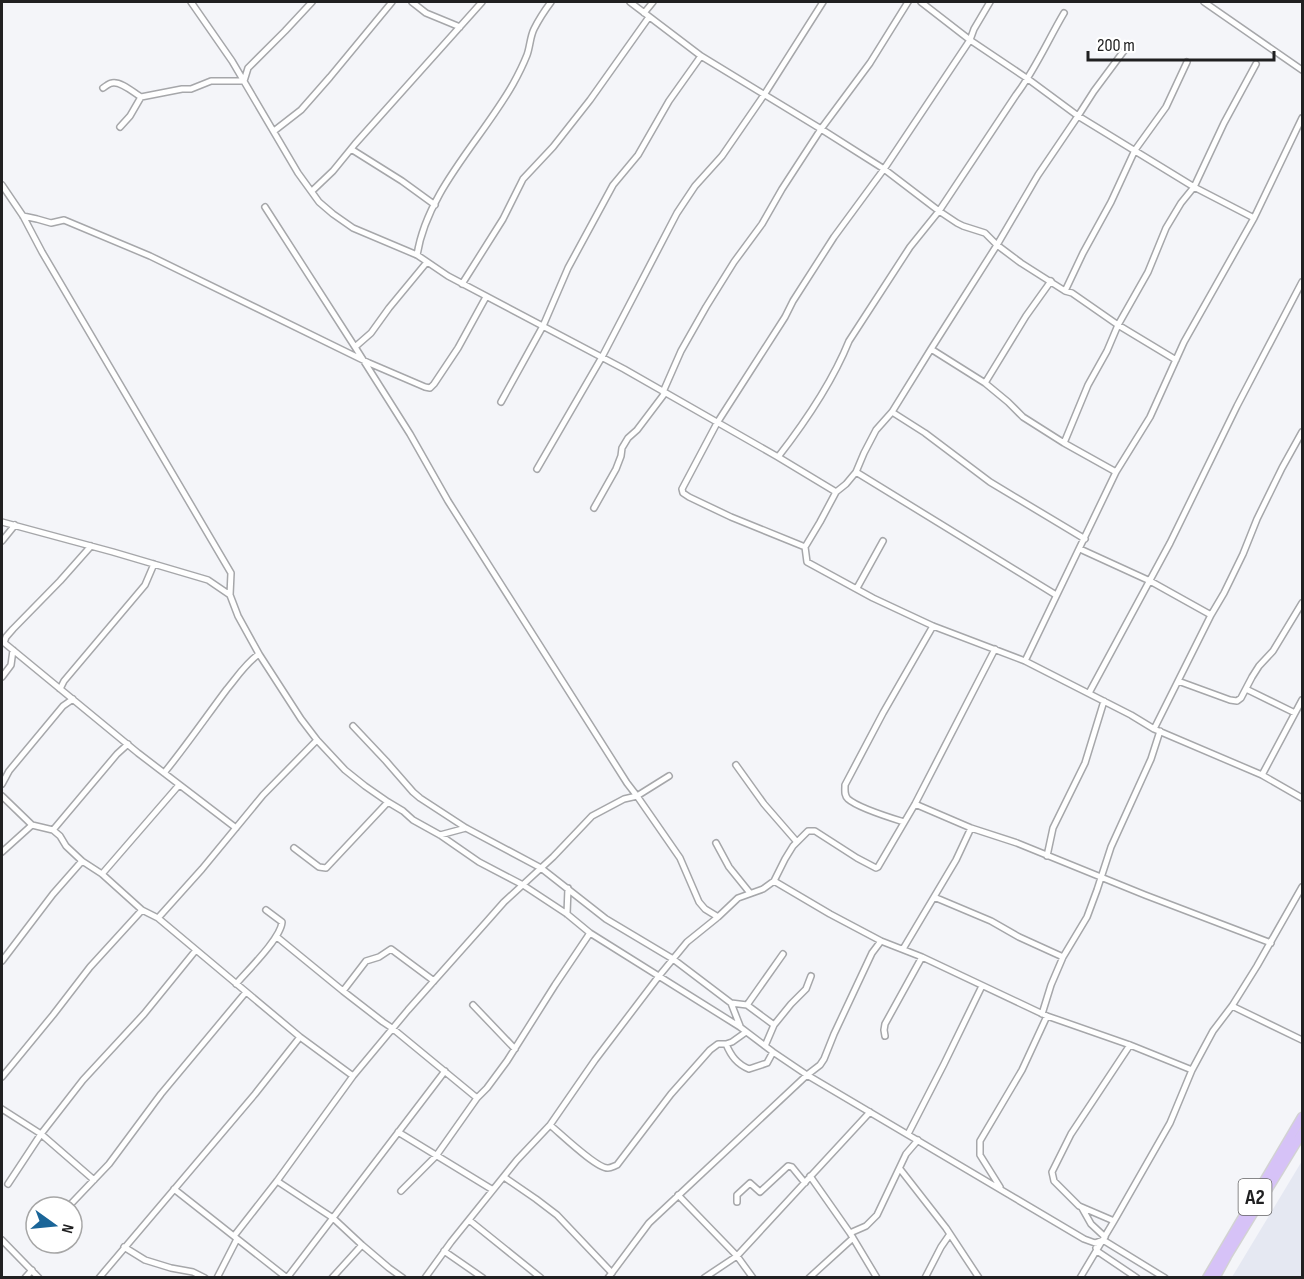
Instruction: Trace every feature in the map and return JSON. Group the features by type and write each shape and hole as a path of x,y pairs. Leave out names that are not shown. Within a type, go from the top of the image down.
{"highway":[{"name":"A2","path":"1207,1278 1302,1117"},
{"name":"A2","path":"1215,1278 1302,1133"}],"street":[{"path":"191,2 232,61 298,173 319,202 333,214 353,228 417,255 462,284 602,357 836,492"},
{"path":"244,81 248,68 312,2"},
{"path":"274,131 301,110 392,2"},
{"path":"412,2 426,13 460,27"},
{"path":"312,191 333,171 482,2"},
{"path":"417,255 425,227 444,187 514,82 526,57 533,30 551,2"},
{"path":"630,2 701,56 884,169 939,211 963,226 985,232 997,245 1021,263 1176,360"},
{"path":"462,284 502,219 523,179 553,147 590,100 653,2"},
{"path":"537,469 602,357 677,213 695,186 722,156 823,2"},
{"path":"594,508 616,469 622,448 628,438 637,430 664,393 681,351 706,306 762,224 821,129 870,63 908,2"},
{"path":"921,2 1078,116 1194,187 1254,218"},
{"path":"804,548 689,497 683,493 682,489 717,423 834,237 884,169 970,39 990,2"},
{"path":"1204,2 1302,70"},
{"path":"778,457 816,406 849,341 910,248 939,211 1028,79 1064,13"},
{"path":"1126,48 1094,91 1038,175 997,245 892,412 876,430 856,472 836,492 804,548 807,562 873,598 933,626 1025,661 1157,730 1262,776 1302,798"},
{"path":"501,402 543,326 568,268 613,185 638,155 669,101 701,56"},
{"path":"1065,291 1135,150 1166,107 1187,62"},
{"path":"1064,443 1088,385 1148,272 1166,228 1194,187 1224,123 1256,64"},
{"path":"103,88 115,83 141,97 191,89 211,81 244,81"},
{"path":"120,127 130,116 141,97"},
{"path":"1025,661 1116,472 1150,417 1184,342 1254,218 1302,118"},
{"path":"351,149 402,181 435,206"},
{"path":"2,185 23,216 231,573 230,595 258,654 301,719 345,770 426,828 440,835 478,862 523,885 567,914 590,933 741,1027 807,1075 1084,1239 1095,1243 1104,1239"},
{"path":"265,207 355,346 410,434 448,501 627,783 680,858 699,902 718,917"},
{"path":"23,216 51,223 64,220 150,256 363,360 430,388 458,348 486,297"},
{"path":"355,346 371,333 427,262"},
{"path":"985,383 1026,316 1051,281"},
{"path":"1089,693 1170,543 1237,406 1302,282"},
{"path":"931,349 985,383 1023,417 1116,472"},
{"path":"892,412 925,433 990,482 1084,539"},
{"path":"1001,1189 980,1155 980,1141 1022,1070 1044,1015 1051,986 1063,957 1087,916 1111,847 1151,759 1157,730 1178,681 1224,593 1257,519 1302,432"},
{"path":"856,472 1056,595"},
{"path":"2,522 208,580 230,595"},
{"path":"2,541 15,525"},
{"path":"857,588 883,541"},
{"path":"91,546 12,629 3,642 179,785 236,828"},
{"path":"1080,549 1150,581 1211,615"},
{"path":"60,689 64,681 145,585 154,564"},
{"path":"1178,681 1237,701 1259,666 1281,640 1302,603"},
{"path":"904,822 874,812 849,800 844,793 845,786 883,713 933,626"},
{"path":"425,1278 517,1160 550,1125 595,1060 687,942 738,898 763,889 774,882 785,859 808,831 815,831 877,868 915,804 995,649"},
{"path":"2,677 11,665 14,657 13,650"},
{"path":"164,773 246,665 258,654"},
{"path":"1246,689 1295,713"},
{"path":"2,784 9,771 63,706 73,699"},
{"path":"1262,776 1302,700"},
{"path":"1047,856 1053,828 1085,763 1104,701"},
{"path":"353,726 413,792 466,828 541,868 606,919 673,959 731,1003 747,1005 774,1025"},
{"path":"158,918 202,869 262,795 317,740"},
{"path":"53,830 128,744"},
{"path":"736,765 764,804 797,842"},
{"path":"217,1278 236,1238 353,1076 392,1028 504,902 553,857 592,816 624,799 637,796 669,776"},
{"path":"102,874 179,785"},
{"path":"2,796 32,825 53,830 82,861 102,874 142,910 158,918 300,1036 353,1076"},
{"path":"294,848 319,867 326,868 387,802"},
{"path":"915,804 971,828 1017,843 1270,943"},
{"path":"2,852 32,825"},
{"path":"440,835 466,828"},
{"path":"903,949 956,860 971,828"},
{"path":"716,843 729,867 750,893"},
{"path":"2,961 52,894 82,861"},
{"path":"774,882 880,941 922,957 1044,1015 1130,1045 1192,1070"},
{"path":"1080,1278 1170,1123 1192,1070 1214,1031 1232,1006 1302,887"},
{"path":"567,888 567,914"},
{"path":"934,897 991,921 1063,957"},
{"path":"2,1077 90,967 142,910"},
{"path":"236,984 277,937 282,922 266,910"},
{"path":"401,1191 436,1156 477,1098 487,1088 590,933"},
{"path":"277,937 477,1098"},
{"path":"504,1177 557,1215 610,1275 649,1223 820,1065 872,953 880,941"},
{"path":"343,991 366,961 379,957 391,949 434,981"},
{"path":"8,1184 41,1134 83,1080 144,1014 196,950"},
{"path":"747,1005 783,954"},
{"path":"885,1036 885,1024 922,957"},
{"path":"765,1046 774,1025 806,989 811,976"},
{"path":"908,1134 982,986"},
{"path":"80,1195 109,1164 161,1094 246,992"},
{"path":"731,1003 741,1027"},
{"path":"473,1005 515,1049"},
{"path":"1232,1006 1302,1040"},
{"path":"550,1125 595,1163 605,1168 617,1165 670,1094 710,1050 718,1044 732,1042 746,1032"},
{"path":"99,1278 255,1094 300,1036"},
{"path":"726,1044 734,1059 749,1069 767,1062 773,1052"},
{"path":"1130,1045 1071,1134 1052,1172 1054,1181 1081,1207 1091,1224 1104,1239 1165,1278"},
{"path":"174,1189 287,1278 445,1071"},
{"path":"2,1109 41,1134 94,1180"},
{"path":"704,1278 737,1256 870,1112"},
{"path":"398,1132 494,1190"},
{"path":"809,1278 851,1235 866,1227 877,1215 906,1154 918,1140"},
{"path":"737,1202 737,1195 750,1184 760,1192 788,1166 792,1167 805,1183"},
{"path":"900,1169 950,1234 979,1278"},
{"path":"810,1176 851,1235 877,1278"},
{"path":"277,1181 333,1218 403,1278"},
{"path":"678,1195 737,1256 753,1278"},
{"path":"1081,1207 1114,1221"},
{"path":"469,1220 541,1278"},
{"path":"926,1278 950,1234"},
{"path":"2,1240 39,1278"},
{"path":"1095,1243 1097,1251 1137,1278"},
{"path":"332,1278 362,1245"},
{"path":"124,1247 145,1260 193,1272 205,1278"},
{"path":"444,1251 483,1278"},
{"path":"25,1278 32,1270"}],"shaded area":[{"path":"1302,1161 1302,1277 1232,1277"}]}
